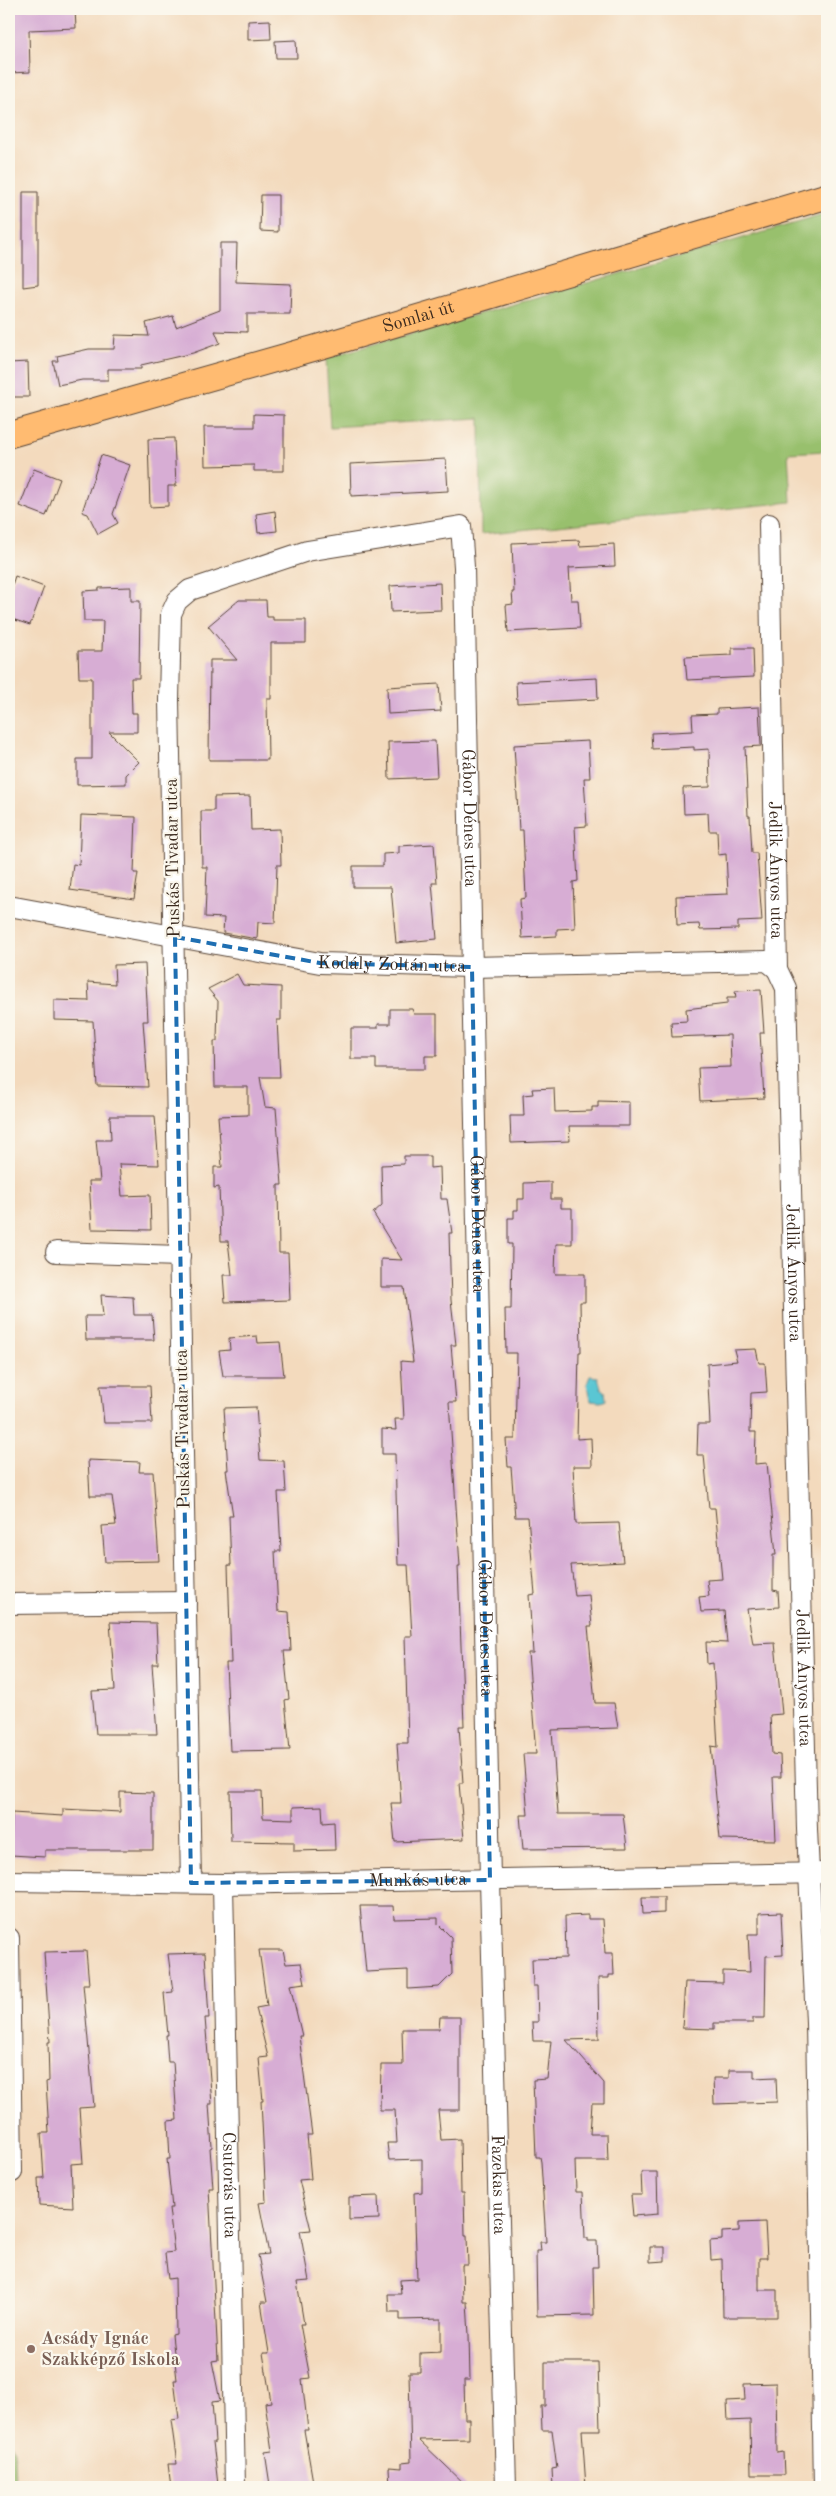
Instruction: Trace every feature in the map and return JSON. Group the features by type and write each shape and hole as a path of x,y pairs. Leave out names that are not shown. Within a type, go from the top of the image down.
{"main road":[{"name":"Somlai út","path":"9,435 315,348 827,196"}],"street":[{"name":"Jedlik Ányos utca","path":"769,524 777,969 786,988 818,1873 816,2022 823,2340 824,2487"},
{"name":"Puskás Tivadar utca","path":"191,1883 175,937 169,700 170,614 177,602 190,590 307,550 461,526 464,568"},
{"name":"Gábor Dénes utca","path":"464,568 490,1880"},
{"name":"Kodály Zoltán utca","path":"9,906 320,963 472,966 767,961 777,969"},
{"path":"56,1252 180,1256"},
{"path":"9,1604 186,1602"},
{"name":"Munkás utca","path":"9,1881 223,1884 818,1873"},
{"name":"Fazekas utca","path":"490,1880 506,2487"},
{"name":"Csutorás utca","path":"223,1884 235,2487"},
{"path":"9,1938 12,2172"}],"highlighted area":[{"path":"175,937 320,963 472,967 490,1880 191,1883"}],"green space":[{"path":"827,214 827,451 788,453 791,502 481,534 480,418 330,427 326,358"},
{"path":"9,2435 14,2451 15,2487 9,2487"}],"water":[{"path":"590,1376 598,1377 601,1388 605,1391 606,1400 601,1402 590,1401 587,1384"}],"building":[{"path":"9,9 75,9 76,28 29,30 30,72 9,73"},
{"path":"270,20 271,39 248,40 248,21"},
{"path":"296,40 297,58 276,58 275,41"},
{"path":"23,192 38,192 38,285 23,287"},
{"path":"261,195 278,195 278,232 260,231"},
{"path":"220,243 237,243 236,282 291,284 290,314 247,314 247,332 215,331 220,343 193,353 141,365 141,369 108,369 108,380 82,380 58,385 53,361 58,361 57,356 89,349 114,349 115,335 149,336 146,323 173,316 176,327 220,310"},
{"path":"28,362 29,397 9,397 9,363"},
{"path":"254,414 284,415 284,471 254,471 254,465 205,466 204,427 254,427"},
{"path":"174,438 176,486 168,486 168,506 150,507 148,439"},
{"path":"101,455 130,465 113,514 118,523 98,534 88,514 82,512"},
{"path":"446,459 448,491 351,496 350,464"},
{"path":"34,469 60,479 46,516 20,506"},
{"path":"275,511 277,531 258,533 256,514"},
{"path":"579,540 580,546 614,544 615,566 569,568 571,600 578,600 580,628 508,632 506,605 513,604 512,592 514,592 512,543"},
{"path":"15,576 44,587 30,625 9,618 9,594"},
{"path":"440,583 441,610 391,612 390,586"},
{"path":"131,587 131,601 140,601 139,678 131,678 132,713 137,713 137,732 109,732 139,762 126,775 126,784 77,785 77,759 92,759 92,678 79,678 78,651 102,651 103,621 84,621 83,591 99,590 99,588"},
{"path":"239,600 266,600 267,617 273,617 273,620 306,620 306,643 271,643 271,699 267,699 268,760 209,760 210,660 237,660 208,626"},
{"path":"732,648 753,648 754,677 687,680 685,657 732,655"},
{"path":"597,678 598,699 517,703 516,682"},
{"path":"439,684 441,711 388,714 387,687"},
{"path":"759,707 761,746 745,747 748,816 750,816 752,853 757,853 762,921 738,922 738,929 700,930 699,924 677,925 676,896 728,894 726,854 718,855 717,831 709,831 708,813 684,814 683,788 710,787 709,749 694,750 694,747 652,749 651,733 693,731 692,715 717,714 717,709"},
{"path":"435,741 437,777 389,779 388,742"},
{"path":"588,741 590,778 584,778 587,826 575,827 578,881 573,882 575,928 557,929 557,936 522,938 520,899 526,898 523,830 519,830 514,745"},
{"path":"250,796 251,830 280,829 281,865 277,865 275,923 258,922 257,939 223,933 224,918 205,917 207,867 202,867 201,811 214,811 214,797"},
{"path":"81,815 136,817 134,873 138,873 134,899 70,890 73,864 79,865"},
{"path":"434,844 437,883 432,883 437,939 396,943 391,887 353,887 353,866 383,866 383,854 399,853 399,846"},
{"path":"145,964 148,1021 143,1021 148,1087 97,1086 93,1021 54,1020 54,1000 89,1001 88,982 115,984 114,965"},
{"path":"237,974 243,985 281,987 281,1020 277,1020 280,1077 260,1077 265,1107 276,1108 282,1185 278,1185 279,1253 288,1253 290,1300 225,1302 223,1275 232,1275 228,1241 221,1241 219,1187 214,1188 214,1167 222,1167 218,1116 248,1115 248,1087 215,1087 214,1041 217,1041 218,1001 208,989"},
{"path":"761,990 764,1033 760,1033 764,1098 700,1101 698,1068 731,1067 730,1035 672,1037 671,1022 687,1021 686,1009 727,1004 727,998 736,998 735,991"},
{"path":"390,1009 412,1009 414,1014 437,1014 437,1056 425,1056 425,1069 376,1069 376,1059 351,1059 351,1028 378,1028 378,1024 390,1024"},
{"path":"554,1088 555,1112 592,1111 592,1107 598,1107 598,1101 629,1102 629,1126 569,1126 570,1141 511,1143 510,1116 524,1116 523,1095 533,1094 532,1089"},
{"path":"110,1116 155,1116 159,1165 119,1164 122,1196 150,1195 151,1230 92,1229 89,1181 100,1181 96,1140 111,1140"},
{"path":"404,1156 430,1156 430,1168 440,1167 441,1199 447,1199 452,1233 449,1233 451,1300 456,1345 451,1345 456,1402 449,1402 460,1566 458,1566 464,1726 459,1726 463,1783 459,1783 464,1839 395,1842 391,1803 401,1803 397,1743 408,1743 405,1636 412,1636 408,1565 398,1565 395,1454 382,1454 382,1429 396,1430 395,1419 404,1419 401,1361 413,1362 404,1287 381,1287 381,1259 402,1260 373,1213 382,1205 381,1165 404,1164"},
{"path":"551,1182 551,1199 561,1199 561,1208 572,1208 572,1244 556,1244 555,1274 585,1274 585,1302 580,1302 581,1352 579,1352 577,1439 591,1438 592,1466 573,1466 576,1524 619,1523 623,1562 571,1565 575,1596 589,1595 592,1626 588,1626 595,1703 614,1703 618,1728 552,1730 558,1814 623,1814 627,1848 523,1849 520,1815 528,1815 523,1754 536,1754 528,1653 533,1653 529,1595 535,1594 528,1517 515,1517 511,1467 508,1467 506,1439 515,1439 517,1353 506,1353 505,1309 511,1309 512,1244 508,1244 508,1218 514,1218 514,1210 518,1210 518,1199 524,1199 524,1183"},
{"path":"101,1295 133,1297 134,1315 152,1315 154,1340 86,1340 85,1316 103,1316"},
{"path":"257,1336 258,1343 280,1342 284,1376 223,1376 219,1351 230,1350 229,1338"},
{"path":"756,1349 759,1363 765,1363 767,1392 751,1393 750,1432 756,1432 755,1464 767,1463 776,1555 773,1555 773,1590 778,1591 779,1607 747,1609 753,1644 775,1643 782,1714 770,1715 772,1754 780,1755 781,1777 773,1777 776,1840 720,1839 711,1746 718,1747 713,1663 707,1664 706,1642 727,1643 724,1611 701,1612 699,1597 709,1596 707,1580 722,1579 715,1508 709,1508 704,1455 697,1455 698,1424 710,1424 707,1364 737,1361 734,1350"},
{"path":"100,1386 150,1386 152,1423 104,1423"},
{"path":"256,1407 260,1460 284,1461 286,1492 278,1492 281,1551 275,1551 278,1611 289,1612 291,1651 284,1651 289,1699 285,1700 290,1750 230,1751 226,1663 231,1663 228,1565 231,1565 229,1516 233,1516 226,1470 228,1470 224,1408"},
{"path":"88,1460 140,1462 139,1472 153,1472 159,1561 105,1562 102,1526 116,1525 112,1496 90,1496"},
{"path":"110,1622 156,1623 158,1664 152,1664 157,1734 96,1734 92,1691 115,1690"},
{"path":"230,1791 262,1791 263,1818 293,1819 293,1807 322,1806 323,1823 334,1822 335,1850 294,1851 294,1842 231,1841"},
{"path":"120,1792 153,1793 153,1850 45,1850 45,1857 11,1855 12,1813 63,1816 63,1809 120,1812"},
{"path":"642,1897 664,1897 664,1913 643,1914"},
{"path":"360,1906 393,1906 394,1919 438,1918 438,1924 451,1937 452,1974 439,1987 408,1989 408,1970 366,1972"},
{"path":"781,1912 783,1955 766,1956 765,2018 753,2018 753,2023 714,2023 714,2029 682,2028 685,1982 723,1983 723,1971 750,1972 748,1934 759,1934 759,1913"},
{"path":"588,1915 588,1919 603,1919 605,1953 613,1953 614,1975 609,1975 609,1978 598,1978 599,2039 566,2040 604,2083 604,2103 592,2103 590,2134 607,2134 608,2161 575,2161 576,2192 583,2192 585,2238 588,2238 588,2241 597,2241 598,2267 593,2267 594,2315 537,2316 536,2251 541,2251 540,2242 546,2242 541,2162 540,2157 536,2157 533,2080 547,2079 551,2041 533,2041 532,2022 538,2022 537,1986 533,1986 532,1959 566,1958 565,1916"},
{"path":"259,1950 283,1950 286,1964 301,1963 305,1983 290,1985 302,2036 299,2036 312,2135 307,2135 311,2179 299,2180 311,2230 300,2231 309,2281 297,2282 304,2324 300,2324 310,2378 302,2379 308,2430 304,2430 313,2482 270,2485 265,2452 272,2451 265,2403 271,2402 263,2353 269,2353 261,2302 267,2302 258,2255 269,2254 259,2203 266,2202 261,2101 263,2101 259,2058 268,2057 256,2008 267,2006"},
{"path":"86,1951 89,1984 83,1984 94,2107 79,2108 83,2163 71,2164 73,2207 39,2205 38,2178 44,2178 41,2133 49,2133 46,2082 49,2081 48,2042 50,2042 44,1952"},
{"path":"205,1953 209,2018 205,2018 212,2104 209,2104 213,2188 209,2188 218,2360 212,2361 220,2401 212,2402 215,2442 213,2442 218,2485 171,2487 168,2464 177,2464 171,2420 179,2419 174,2380 177,2380 172,2335 176,2334 175,2278 168,2279 165,2253 174,2252 169,2208 172,2208 167,2159 170,2159 168,2121 177,2120 173,2062 168,2062 166,2035 168,2035 164,1993 173,1992 168,1954"},
{"path":"440,2017 460,2017 460,2110 438,2110 441,2140 460,2139 461,2193 464,2193 468,2265 462,2265 463,2302 467,2302 469,2335 470,2380 464,2380 465,2419 469,2419 469,2439 419,2440 468,2487 390,2487 389,2467 402,2468 402,2463 411,2462 409,2372 420,2372 420,2353 441,2352 441,2319 400,2320 400,2312 389,2312 388,2294 401,2294 400,2280 417,2279 414,2193 422,2192 422,2159 389,2160 387,2143 397,2143 395,2110 380,2110 381,2065 403,2065 402,2029 439,2029"},
{"path":"729,2070 754,2070 754,2078 776,2077 777,2102 714,2104 713,2078 729,2078"},
{"path":"641,2172 657,2172 658,2214 633,2216 631,2195 642,2195"},
{"path":"378,2196 379,2219 349,2220 349,2197"},
{"path":"765,2222 767,2258 759,2258 759,2290 777,2290 777,2317 723,2317 722,2259 711,2260 710,2241 722,2240 722,2232 739,2231 739,2223"},
{"path":"650,2247 665,2247 665,2261 650,2262"},
{"path":"545,2362 598,2362 600,2430 582,2430 586,2487 553,2487 552,2469 557,2468 552,2430 542,2430 541,2406 545,2406"},
{"path":"776,2383 777,2453 783,2452 784,2475 751,2475 750,2420 728,2421 727,2401 745,2400 744,2384"}],"place":[{"name":"Acsády Ignác Szakképző Iskola","path":"31,2349"}]}
